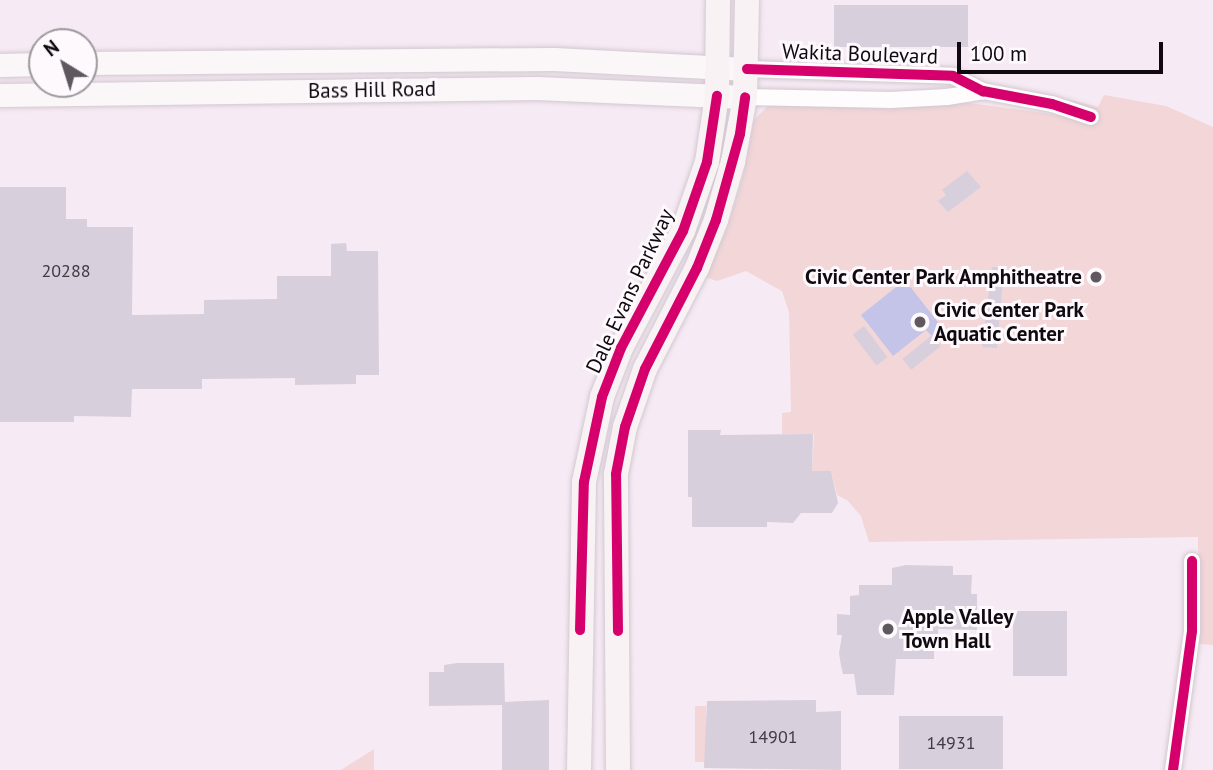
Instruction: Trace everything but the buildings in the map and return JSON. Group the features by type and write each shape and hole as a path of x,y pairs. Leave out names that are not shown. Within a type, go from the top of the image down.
{"main road":[{"name":"Dale Evans Parkway","path":"579,770 584,482 602,397 621,348 683,231 707,162 717,96 718,0"},
{"path":"618,770 615,526 618,463 625,427 645,369 697,268 716,220 740,134 747,69 747,0"},
{"name":"Bass Hill Road","path":"98,63 554,59 747,69"},
{"path":"0,65 28,64"},
{"name":"Bass Hill Road","path":"0,95 537,88 745,97"}],"street":[{"name":"Wakita Boulevard","path":"747,69 953,76 984,90 1052,104 1091,117"},
{"name":"Wakita Boulevard","path":"745,97 891,100 947,97 984,90"},
{"path":"1173,770 1192,631 1192,561"}],"shaded area":[{"path":"1104,95 1166,106 1213,127 1213,645 1199,644 1198,537 869,542 861,516 847,500 837,495 831,471 812,471 814,434 782,434 782,413 791,412 789,312 782,291 746,271 717,281 705,277 727,228 743,176 754,120 769,105 969,103 1066,116 1071,100 1098,107"},
{"path":"695,706 706,706 706,762 695,762"},
{"path":"374,749 374,770 341,770"}],"water":[{"path":"905,280 944,330 934,338 926,330 893,356 861,315"}],"cycle path":[{"path":"747,69 953,76 983,91 1052,104 1091,117"},
{"path":"580,630 584,482 602,397 621,348 683,231 707,162 717,96"},
{"path":"618,631 616,474 625,427 645,369 697,268 716,220 740,134 745,97"},
{"path":"1173,770 1192,631 1192,561"}],"place":[{"name":"Civic Center Park Amphitheatre","path":"1096,277"},
{"name":"Civic Center Park Aquatic Center","path":"920,322"},
{"name":"Apple Valley Town Hall","path":"888,629"}]}
